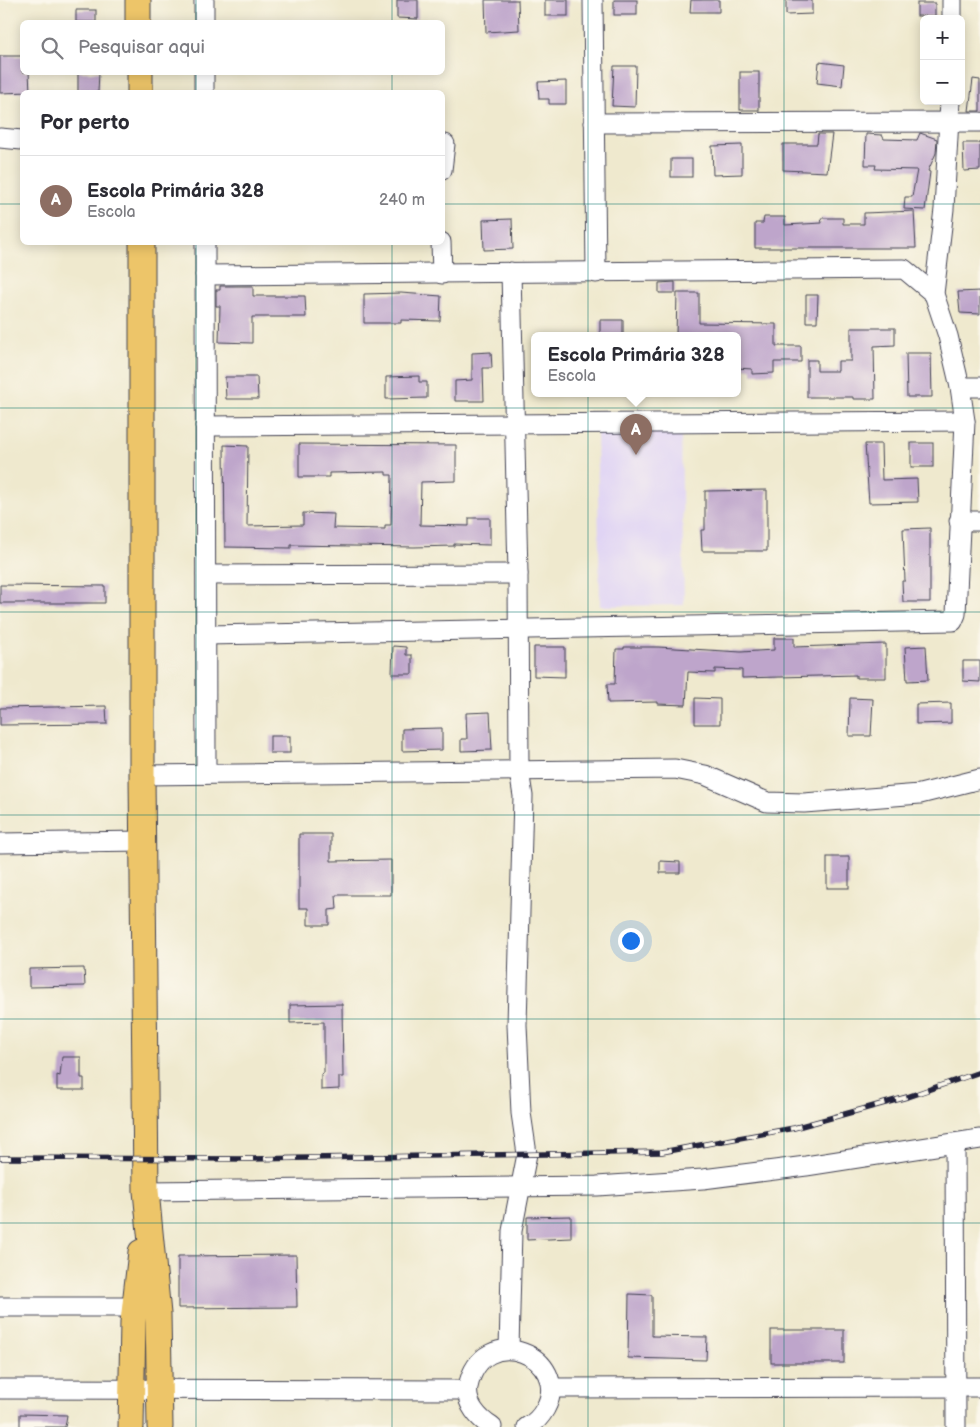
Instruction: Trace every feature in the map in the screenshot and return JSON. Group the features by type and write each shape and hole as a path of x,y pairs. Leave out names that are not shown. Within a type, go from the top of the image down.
{"main road":[{"path":"138,0 138,20"},
{"path":"140,75 140,90"},
{"path":"142,245 142,775 146,1307 160,1389 160,1427"},
{"path":"131,1427 131,1389 146,1307"}],"street":[{"path":"204,0 204,20"},
{"path":"593,0 596,273"},
{"path":"952,0 952,15"},
{"path":"204,75 204,90"},
{"path":"206,635 953,621 956,614 965,421 960,387 948,336 934,294 944,209 950,105"},
{"path":"594,123 980,122"},
{"path":"0,138 20,140"},
{"path":"205,245 206,774"},
{"path":"441,245 442,274"},
{"path":"205,275 904,269 934,294"},
{"path":"509,1349 512,1231 527,1154 521,1113 517,1025 524,796 519,771 518,574 511,272"},
{"path":"960,387 980,387"},
{"path":"205,426 965,421"},
{"path":"959,521 980,521"},
{"path":"206,575 518,574"},
{"path":"142,775 675,769 704,775 767,802 804,803 920,794 980,779"},
{"path":"0,843 143,841"},
{"path":"146,1198 520,1186 597,1186 703,1179 806,1166 980,1139"},
{"path":"955,1143 956,1427"},
{"path":"0,1307 146,1307"},
{"path":"492,1427 481,1420 471,1406 468,1390 473,1369 488,1354 509,1349 529,1354 544,1368 551,1388 548,1403 541,1416 527,1427"},
{"path":"551,1388 980,1387"},
{"path":"0,1389 468,1390"}],"shaded area":[{"path":"681,432 684,605 600,606 597,433"}],"building":[{"path":"397,0 418,0 418,19 397,18"},
{"path":"485,0 518,0 519,30 486,32"},
{"path":"545,0 568,0 568,16 545,16"},
{"path":"614,0 637,0 637,15 614,15"},
{"path":"691,0 719,0 719,12 690,12"},
{"path":"786,0 812,0 812,14 786,15"},
{"path":"917,3 935,3 935,15 917,16"},
{"path":"76,10 96,10 96,20 76,20"},
{"path":"0,56 20,56 20,75 29,75 30,90 0,93"},
{"path":"819,62 844,65 842,86 817,83"},
{"path":"614,66 636,66 635,107 612,106"},
{"path":"740,72 759,72 759,110 740,110"},
{"path":"78,75 99,75 98,90 78,90"},
{"path":"973,79 980,80 980,111 969,111"},
{"path":"566,81 566,104 549,104 549,99 539,99 538,82"},
{"path":"920,133 937,139 936,153 928,171 930,172 925,210 904,209 905,197 912,197 917,170 875,169 876,165 865,165 866,134 882,135 884,139 917,140"},
{"path":"818,134 832,134 827,172 783,170 783,144 817,144"},
{"path":"963,143 980,143 980,170 964,171"},
{"path":"742,145 742,174 713,175 712,146"},
{"path":"671,159 692,159 692,177 671,177"},
{"path":"914,211 916,248 755,248 755,223 763,223 764,217 785,217 785,225 822,223 821,218 843,218 843,224 864,224 864,213"},
{"path":"512,219 513,249 484,250 483,220"},
{"path":"675,282 675,293 659,293 659,283"},
{"path":"220,286 253,286 253,296 305,296 306,317 252,317 252,343 219,342 220,306 216,306 216,290 220,290"},
{"path":"980,291 980,314 960,313 958,292"},
{"path":"401,293 441,296 440,321 401,320 401,323 364,323 364,294"},
{"path":"677,293 699,293 699,323 776,324 776,346 801,346 801,362 774,362 774,373 752,374 752,369 741,368 741,332 676,332"},
{"path":"806,295 818,295 817,322 806,322"},
{"path":"600,320 623,320 623,332 600,332"},
{"path":"851,328 895,328 895,345 874,346 875,399 807,397 807,360 817,360 817,371 838,371 838,361 851,361"},
{"path":"491,352 492,368 483,368 484,401 455,401 455,381 472,380 472,353"},
{"path":"906,353 931,353 932,397 907,397"},
{"path":"419,376 419,382 427,382 427,398 386,399 386,377"},
{"path":"225,377 257,377 258,399 226,399"},
{"path":"911,443 933,443 933,467 911,467"},
{"path":"299,444 456,445 456,481 421,482 420,525 469,526 469,518 490,518 490,545 454,544 454,546 414,547 291,545 291,548 225,547 224,445 248,446 247,526 303,525 303,513 334,514 333,528 385,529 385,525 391,525 392,475 386,475 386,472 329,473 329,477 299,477"},
{"path":"865,444 881,444 882,480 917,479 918,502 869,503"},
{"path":"767,490 767,551 702,551 701,530 705,530 705,491"},
{"path":"930,528 930,602 903,602 902,581 905,581 903,529"},
{"path":"0,585 105,586 105,603 0,603"},
{"path":"774,638 794,638 794,647 886,644 886,678 856,678 856,675 742,678 742,670 715,669 715,673 688,672 686,705 658,704 658,702 608,703 607,684 615,684 616,649 624,649 624,647 658,647 741,652 774,650"},
{"path":"393,646 406,647 406,655 412,655 412,674 392,674"},
{"path":"926,646 928,680 907,681 905,647"},
{"path":"534,647 565,647 565,677 534,676"},
{"path":"963,661 980,661 980,682 963,681"},
{"path":"695,698 720,699 720,724 695,724"},
{"path":"850,698 873,699 871,736 849,736"},
{"path":"951,703 951,723 916,724 916,704"},
{"path":"106,706 107,724 0,725 0,708"},
{"path":"490,712 492,750 461,751 461,739 467,739 466,713"},
{"path":"442,728 442,750 402,751 402,729"},
{"path":"270,736 290,736 290,753 270,753"},
{"path":"299,834 331,834 331,861 391,860 391,895 336,895 337,909 329,910 329,925 308,925 308,908 299,908"},
{"path":"827,857 849,857 849,888 827,888"},
{"path":"660,861 680,862 680,873 660,873"},
{"path":"84,968 85,986 29,987 29,969"},
{"path":"342,1004 343,1077 339,1077 339,1089 321,1090 321,1074 324,1073 324,1022 290,1023 290,1005"},
{"path":"62,1057 81,1057 81,1078 84,1078 84,1090 57,1090 57,1075 60,1076"},
{"path":"571,1216 571,1238 527,1240 527,1217"},
{"path":"296,1255 297,1307 178,1308 178,1256"},
{"path":"629,1294 652,1295 652,1336 707,1337 706,1360 628,1358"},
{"path":"771,1330 844,1330 844,1363 771,1363"},
{"path":"20,1414 67,1415 65,1427 20,1427"}],"railway":[{"path":"0,1158 250,1159 662,1152 794,1128 907,1097 980,1072"}],"place":[{"name":"Escola Primária 328","path":"636,455"}]}
